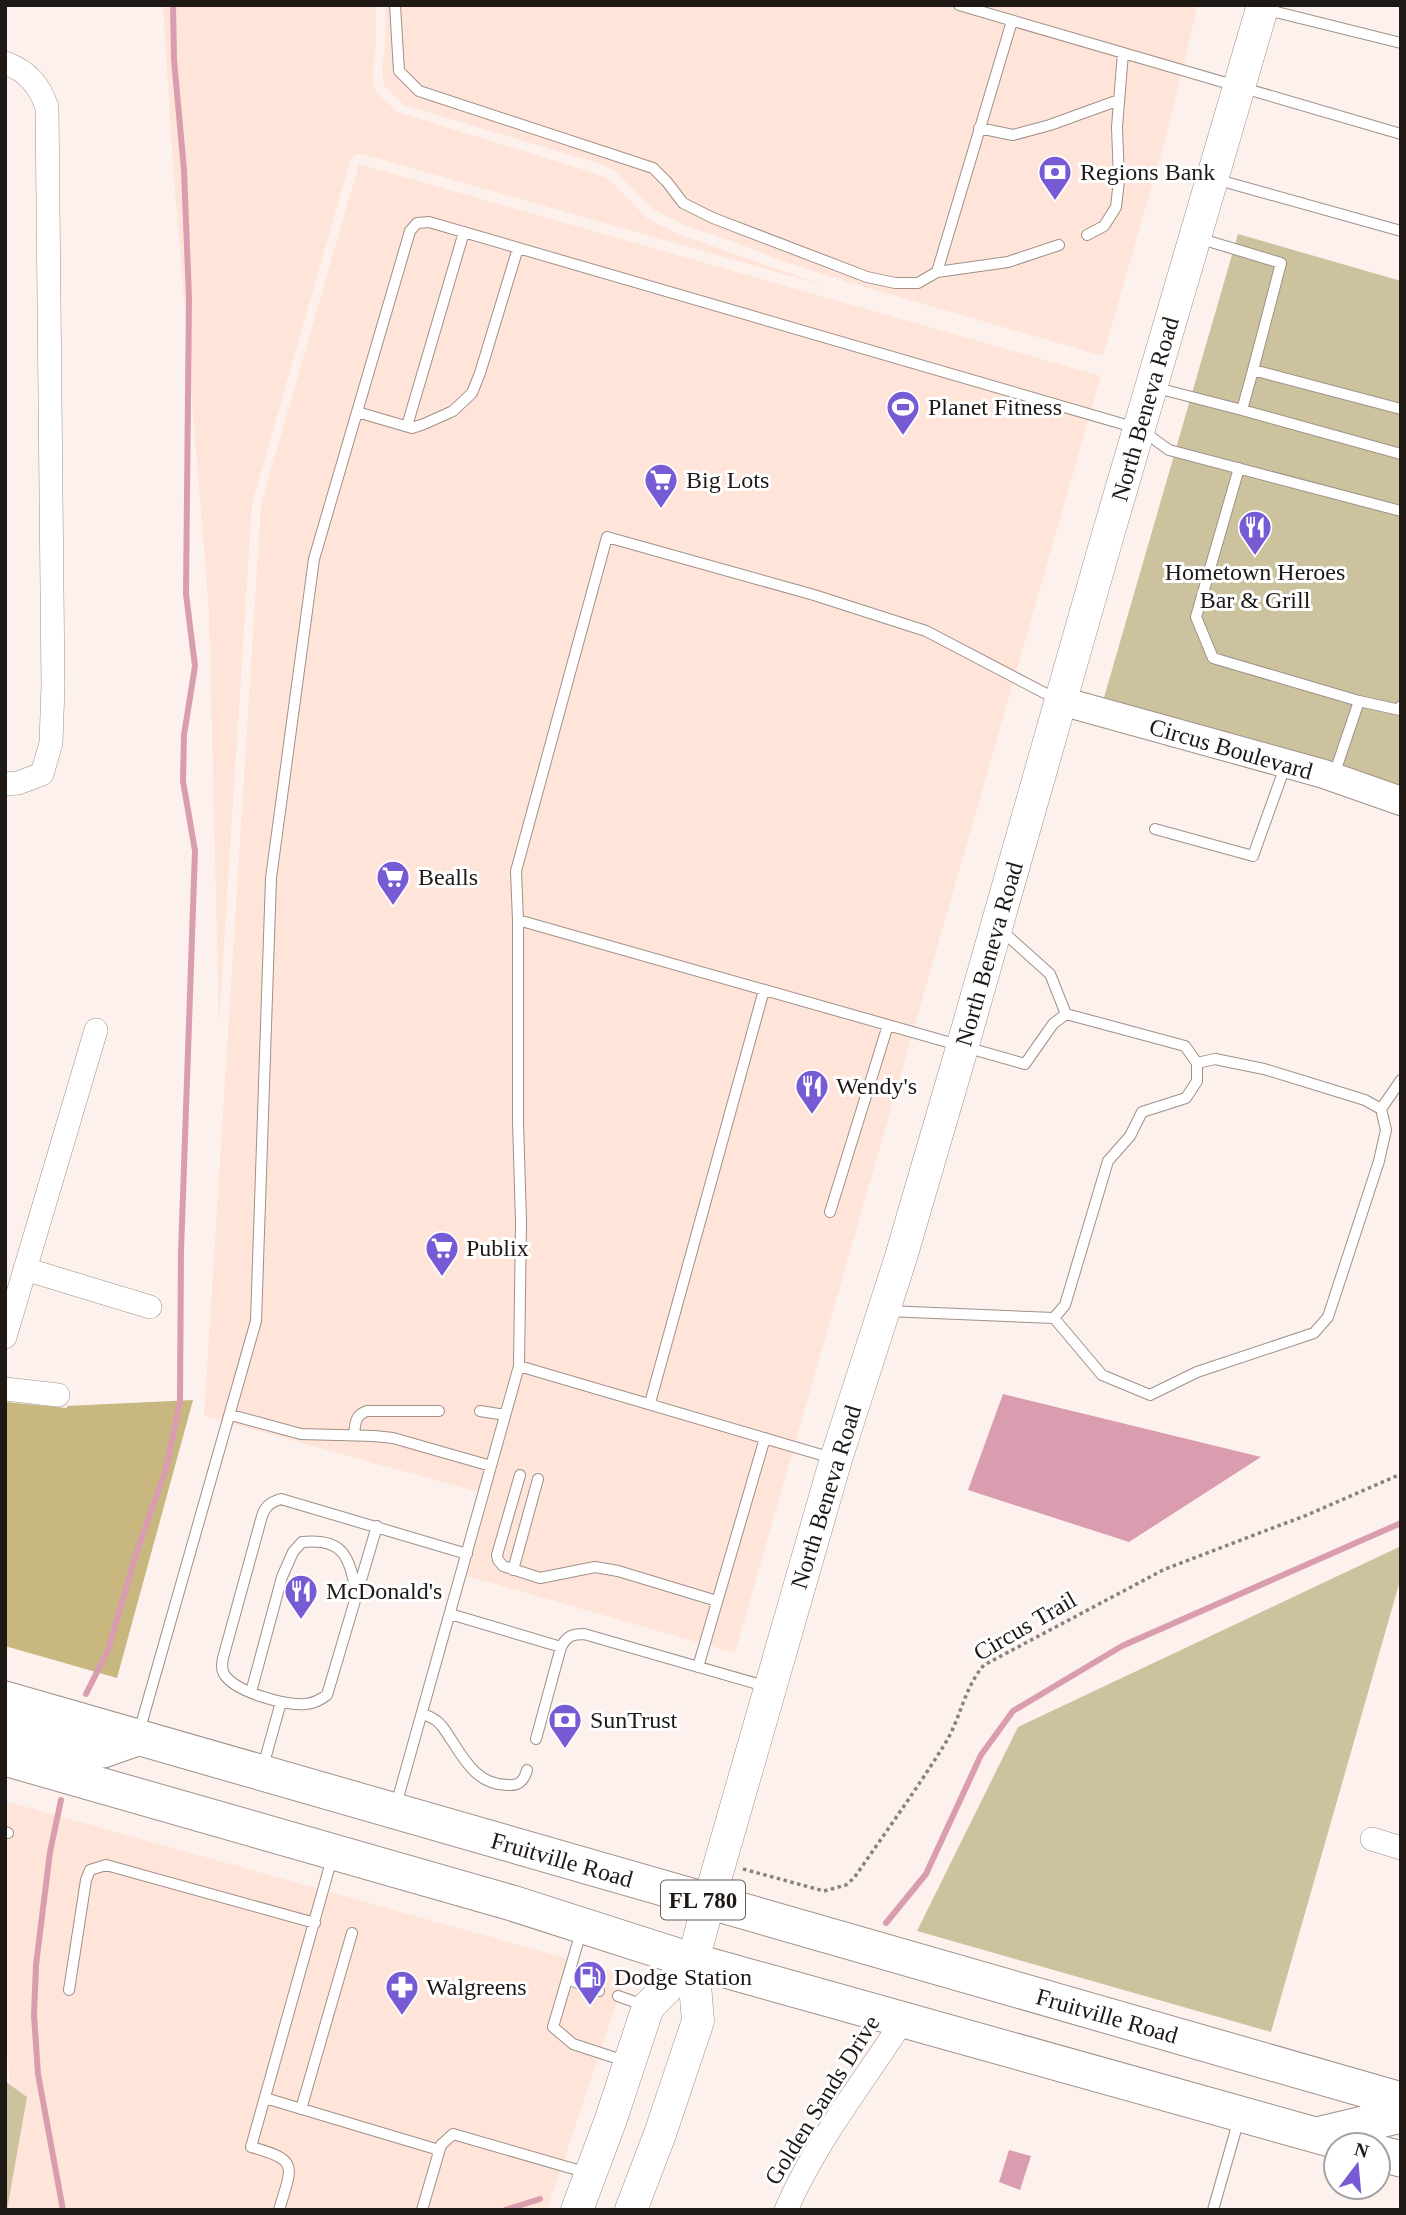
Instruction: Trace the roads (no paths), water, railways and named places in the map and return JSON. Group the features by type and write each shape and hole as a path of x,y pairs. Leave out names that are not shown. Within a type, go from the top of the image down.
{"main road":[{"name":"North Beneva Road","path":"693,1961 836,1459 962,1047 1262,7"},
{"name":"Fruitville Road","path":"5,1699 1401,2100"},
{"path":"5,1728 86,1750 103,1749 138,1738"},
{"name":"FL 780","path":"5,1758 334,1852 693,1961 1322,2136"},
{"path":"577,2210 648,2007 693,1961"},
{"path":"631,2210 698,2021 693,1961"},
{"path":"1317,2135 1401,2115"}],"street":[{"path":"5,62 29,75 41,90 47,107 53,686 51,743 42,774 18,783 5,784"},
{"name":"Circus Boulevard","path":"1061,701 1333,777 1401,801"},
{"path":"5,1337 96,1030"},
{"path":"25,1269 150,1307"},
{"path":"5,1390 58,1395"},
{"path":"1372,1839 1401,1848"},
{"name":"Golden Sands Drive","path":"786,2210 831,2128 904,2019"}],"lane":[{"path":"395,5 399,71 419,91 653,168 667,181 683,203 713,218 867,277 895,283 918,283 937,272 1007,262 1059,245"},
{"path":"959,5 1401,134"},
{"path":"1262,7 1401,43"},
{"path":"937,272 1012,20"},
{"path":"1087,235 1104,226 1116,207 1119,180 1117,127 1123,53"},
{"path":"979,128 1013,135 1050,125 1119,100"},
{"path":"1213,178 1401,231"},
{"path":"138,1738 256,1321 271,878 314,559 410,231 417,223 429,222 518,247 1140,429 1169,450 1401,511"},
{"path":"407,426 464,232"},
{"path":"1195,238 1281,263 1242,410"},
{"path":"357,412 412,428 453,411 472,393 518,247"},
{"path":"1253,370 1401,410"},
{"path":"1152,387 1401,454"},
{"path":"1239,468 1196,617 1213,658 1359,701 1399,710 1401,706"},
{"path":"394,1812 519,1366 521,1222 516,871 607,537 825,598 926,631 1061,701"},
{"path":"1333,777 1359,701"},
{"path":"1155,829 1253,856 1286,764"},
{"path":"518,920 1025,1064 1054,1024 1066,1014"},
{"path":"996,927 1050,974 1066,1014"},
{"path":"650,1403 764,990"},
{"path":"1055,1318 1065,1305 1108,1161 1130,1136 1142,1112 1186,1097 1197,1081 1198,1063 1185,1046 1066,1014"},
{"path":"830,1212 888,1025"},
{"path":"883,1311 1055,1318 1102,1375 1150,1395 1197,1372 1314,1334 1328,1317 1379,1161 1386,1130 1381,1110 1365,1100 1264,1069 1215,1059 1198,1063"},
{"path":"1381,1110 1401,1080"},
{"path":"519,1366 836,1459"},
{"path":"354,1435 357,1418 360,1413 367,1411 439,1411"},
{"path":"480,1411 505,1415"},
{"path":"231,1415 301,1434 393,1438 491,1466"},
{"path":"698,1667 765,1438"},
{"path":"520,1475 497,1555 502,1566 540,1578 595,1567 618,1571 718,1601"},
{"path":"513,1570 538,1479"},
{"path":"377,1526 327,1695 317,1702 304,1704 281,1702 233,1684 225,1676 223,1658 264,1510 268,1505 281,1499 377,1526 467,1554"},
{"path":"251,1692 282,1577 293,1552 302,1542 317,1541 334,1545 344,1552 357,1593"},
{"path":"450,1614 561,1647"},
{"path":"536,1739 561,1647 566,1638 574,1634 584,1634 771,1688"},
{"path":"261,1774 281,1702"},
{"path":"422,1714 439,1723 471,1769 486,1781 498,1785 516,1785 522,1782 527,1770"},
{"path":"279,2210 288,2178 288,2165 282,2157 251,2147 334,1852"},
{"path":"69,1990 86,1880 90,1870 106,1865 315,1923"},
{"path":"583,1926 553,2027 573,2044 630,2063"},
{"path":"301,2109 352,1933"},
{"path":"567,1979 599,1991"},
{"path":"618,1996 648,2007"},
{"path":"265,2098 439,2150"},
{"path":"1213,2210 1240,2113"},
{"path":"422,2210 439,2150 445,2140 457,2134 591,2174"}],"waterway":[{"path":"86,1694 108,1650 136,1554 166,1469 180,1401 181,1252 195,851 183,781 184,735 195,666 186,594 189,298 173,5"},
{"path":"886,1923 926,1874 981,1755 1013,1711 1122,1646 1401,1523"},
{"path":"61,1800 50,1852 36,1965 34,2015 38,2074 63,2210"},
{"path":"505,2210 540,2199"}],"place":[{"name":"Regions Bank","path":"1055,202"},
{"name":"Planet Fitness","path":"903,437"},
{"name":"Big Lots","path":"661,510"},
{"name":"Hometown Heroes Bar & Grill","path":"1255,557"},
{"name":"Bealls","path":"393,907"},
{"name":"Wendy's","path":"812,1116"},
{"name":"Publix","path":"442,1278"},
{"name":"McDonald's","path":"301,1621"},
{"name":"SunTrust","path":"565,1750"},
{"name":"Dodge Station","path":"590,2007"},
{"name":"Walgreens","path":"402,2017"}]}
